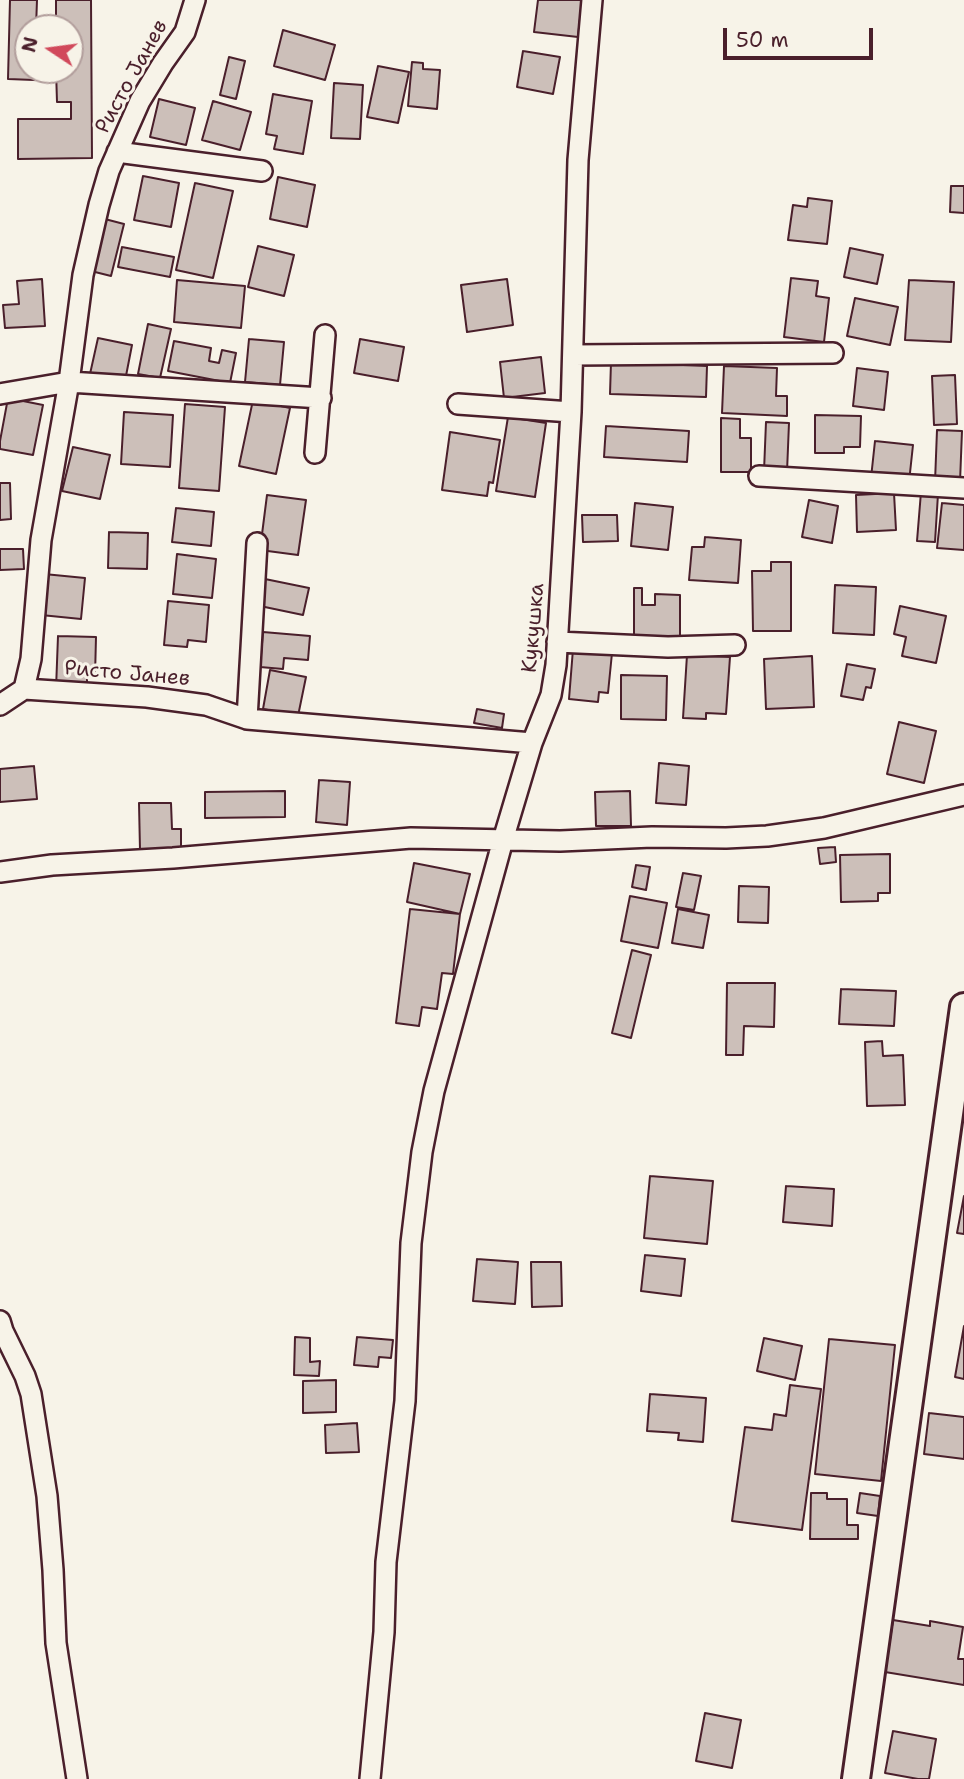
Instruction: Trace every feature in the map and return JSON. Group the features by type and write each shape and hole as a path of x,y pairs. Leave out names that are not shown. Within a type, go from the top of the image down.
{"main road":[{"path":"856,1779 964,1007"}],"street":[{"name":"Ристо Јанев","path":"195,0 185,32 140,101 117,152 99,205 83,275 69,382 41,540 31,659 24,689 147,697 206,705 247,719 532,743"},
{"name":"Кукушка","path":"370,1779 384,1632 386,1562 405,1401 411,1243 421,1163 435,1091 503,841 532,743 551,695 557,642 571,412 578,160 592,0"},
{"path":"117,152 262,170"},
{"path":"315,453 325,335"},
{"path":"573,355 833,353"},
{"path":"0,394 69,382 321,398"},
{"path":"458,404 571,412"},
{"path":"759,476 964,488"},
{"path":"247,719 257,543"},
{"path":"557,642 668,647 735,645"},
{"path":"0,705 24,689"},
{"path":"0,872 52,865 411,838 560,841 767,836 824,828 964,795"},
{"path":"0,1321 31,1394 47,1496 56,1643 77,1779"}],"building":[{"path":"10,0 37,0 36,14 14,14 14,79 8,79"},
{"path":"56,0 91,0 92,158 18,159 18,119 71,119 71,102 57,102 56,84 84,84 84,14 56,14"},
{"path":"538,0 582,0 578,37 534,32"},
{"path":"283,30 335,45 325,80 274,66"},
{"path":"523,51 560,57 553,94 517,87"},
{"path":"229,57 245,61 236,99 220,95"},
{"path":"412,62 423,63 423,69 440,70 437,109 408,106"},
{"path":"378,66 409,72 398,123 367,117"},
{"path":"334,83 363,85 360,139 331,138"},
{"path":"273,94 312,101 303,154 274,149 277,136 266,134"},
{"path":"159,99 195,108 186,145 150,137"},
{"path":"213,101 251,112 240,150 202,140"},
{"path":"143,176 179,183 171,227 134,220"},
{"path":"278,177 315,185 307,227 270,219"},
{"path":"195,183 233,191 213,278 176,270"},
{"path":"951,186 964,186 964,213 950,212"},
{"path":"808,198 832,201 827,244 788,240 793,205 807,207"},
{"path":"101,218 124,224 111,276 87,270"},
{"path":"258,246 294,255 284,296 248,287"},
{"path":"122,247 174,257 170,277 118,267"},
{"path":"850,248 883,255 877,284 844,277"},
{"path":"791,278 818,281 816,296 829,298 824,342 784,337"},
{"path":"42,279 45,326 5,328 3,305 19,304 17,281"},
{"path":"507,279 513,325 467,332 461,285"},
{"path":"177,280 245,286 241,328 174,322"},
{"path":"909,280 954,282 951,342 905,340"},
{"path":"855,298 898,307 890,345 847,336"},
{"path":"148,324 171,329 160,378 138,374"},
{"path":"98,338 132,345 125,381 90,374"},
{"path":"249,339 284,342 280,385 245,382"},
{"path":"360,339 404,347 398,381 354,373"},
{"path":"174,341 211,348 209,361 219,363 222,350 236,353 230,383 168,371"},
{"path":"541,357 545,393 504,398 500,362"},
{"path":"611,362 707,366 706,397 610,394"},
{"path":"724,366 777,368 776,396 787,396 787,416 722,413"},
{"path":"857,368 888,372 884,410 853,406"},
{"path":"955,375 957,424 934,425 932,376"},
{"path":"8,398 43,405 33,455 0,449"},
{"path":"253,400 290,408 276,474 239,466"},
{"path":"185,404 225,407 219,491 179,488"},
{"path":"124,412 173,415 170,467 121,464"},
{"path":"815,415 861,416 860,447 844,447 844,453 815,453"},
{"path":"508,417 546,423 535,497 496,491"},
{"path":"721,418 740,419 740,438 751,438 751,472 721,472"},
{"path":"766,422 789,423 787,472 764,471"},
{"path":"606,426 689,431 687,462 604,457"},
{"path":"937,430 962,431 960,482 935,482"},
{"path":"450,432 500,440 493,483 489,482 487,496 442,490"},
{"path":"875,441 913,445 909,482 871,478"},
{"path":"73,447 110,455 100,499 62,491"},
{"path":"0,483 10,483 11,519 0,520"},
{"path":"921,492 938,494 935,542 917,541"},
{"path":"894,493 896,530 857,532 856,495"},
{"path":"267,495 306,500 298,555 260,550"},
{"path":"809,500 838,506 832,543 802,537"},
{"path":"635,503 673,507 668,550 631,546"},
{"path":"942,503 964,505 964,550 937,548"},
{"path":"176,508 214,512 211,546 172,542"},
{"path":"582,515 617,515 618,541 583,542"},
{"path":"109,532 148,533 147,569 108,568"},
{"path":"705,537 741,540 738,583 689,580 692,547 704,547"},
{"path":"0,549 23,549 24,569 0,570"},
{"path":"177,554 216,559 212,598 173,594"},
{"path":"771,562 791,562 791,631 753,631 752,571 771,571"},
{"path":"44,574 85,578 81,619 41,615"},
{"path":"265,579 309,588 303,615 260,606"},
{"path":"835,585 876,587 874,635 833,633"},
{"path":"634,588 642,588 642,605 655,605 655,594 680,595 680,642 634,642"},
{"path":"168,601 209,605 206,642 188,640 187,647 164,645"},
{"path":"900,606 946,616 936,663 902,656 906,637 894,634"},
{"path":"263,632 310,636 308,660 284,658 283,669 260,667"},
{"path":"58,636 96,637 95,677 87,677 87,689 56,689"},
{"path":"573,649 612,653 608,693 599,692 598,702 569,699"},
{"path":"687,655 730,657 726,714 706,713 706,719 683,718"},
{"path":"812,656 814,707 766,709 764,659"},
{"path":"847,664 875,669 871,688 866,687 863,700 841,696"},
{"path":"270,670 306,677 298,716 263,709"},
{"path":"621,675 667,676 666,720 621,719"},
{"path":"477,709 504,714 502,728 474,723"},
{"path":"899,722 936,731 924,783 887,774"},
{"path":"659,763 689,766 686,805 656,803"},
{"path":"34,766 37,799 0,802 0,769"},
{"path":"319,780 350,782 347,825 316,822"},
{"path":"285,791 285,817 205,818 205,792"},
{"path":"630,791 631,826 596,826 595,792"},
{"path":"139,803 171,803 172,829 181,829 181,849 140,850"},
{"path":"835,847 836,862 820,864 818,848"},
{"path":"890,854 890,893 878,893 878,901 841,902 840,855"},
{"path":"414,863 470,874 460,914 407,902"},
{"path":"636,865 650,867 646,890 632,887"},
{"path":"683,873 701,876 694,910 676,907"},
{"path":"739,886 769,887 768,923 738,922"},
{"path":"630,896 667,903 658,948 621,941"},
{"path":"410,909 460,914 453,974 442,973 437,1009 422,1007 419,1026 396,1023"},
{"path":"678,909 709,915 703,948 672,943"},
{"path":"632,950 651,955 631,1038 612,1033"},
{"path":"727,983 775,983 774,1027 744,1026 743,1055 726,1055"},
{"path":"841,989 896,991 894,1026 839,1024"},
{"path":"882,1041 883,1056 903,1055 905,1105 867,1106 865,1042"},
{"path":"650,1176 713,1181 707,1244 644,1238"},
{"path":"786,1186 834,1189 832,1226 783,1222"},
{"path":"964,1196 964,1234 957,1233"},
{"path":"645,1255 685,1259 681,1296 641,1291"},
{"path":"477,1259 518,1262 515,1304 473,1301"},
{"path":"531,1262 561,1262 562,1306 532,1307"},
{"path":"964,1326 964,1379 955,1377"},
{"path":"295,1337 310,1338 310,1362 320,1361 319,1376 294,1375"},
{"path":"357,1337 393,1340 391,1358 379,1357 378,1367 354,1365"},
{"path":"764,1338 802,1346 795,1380 757,1371"},
{"path":"829,1339 895,1345 881,1481 815,1474"},
{"path":"336,1380 336,1412 303,1413 303,1381"},
{"path":"790,1385 821,1389 802,1530 732,1521 745,1427 772,1430 774,1414 786,1416"},
{"path":"650,1394 706,1398 703,1442 678,1440 679,1433 647,1431"},
{"path":"929,1413 964,1417 964,1459 924,1454"},
{"path":"357,1423 359,1452 326,1453 325,1425"},
{"path":"811,1493 827,1493 827,1499 847,1499 847,1525 858,1525 858,1539 810,1539"},
{"path":"860,1493 880,1496 878,1516 857,1513"},
{"path":"893,1620 930,1626 930,1621 963,1627 958,1659 964,1659 964,1685 885,1672"},
{"path":"705,1713 741,1720 732,1768 696,1761"},
{"path":"893,1731 936,1739 929,1779 885,1773"}]}
